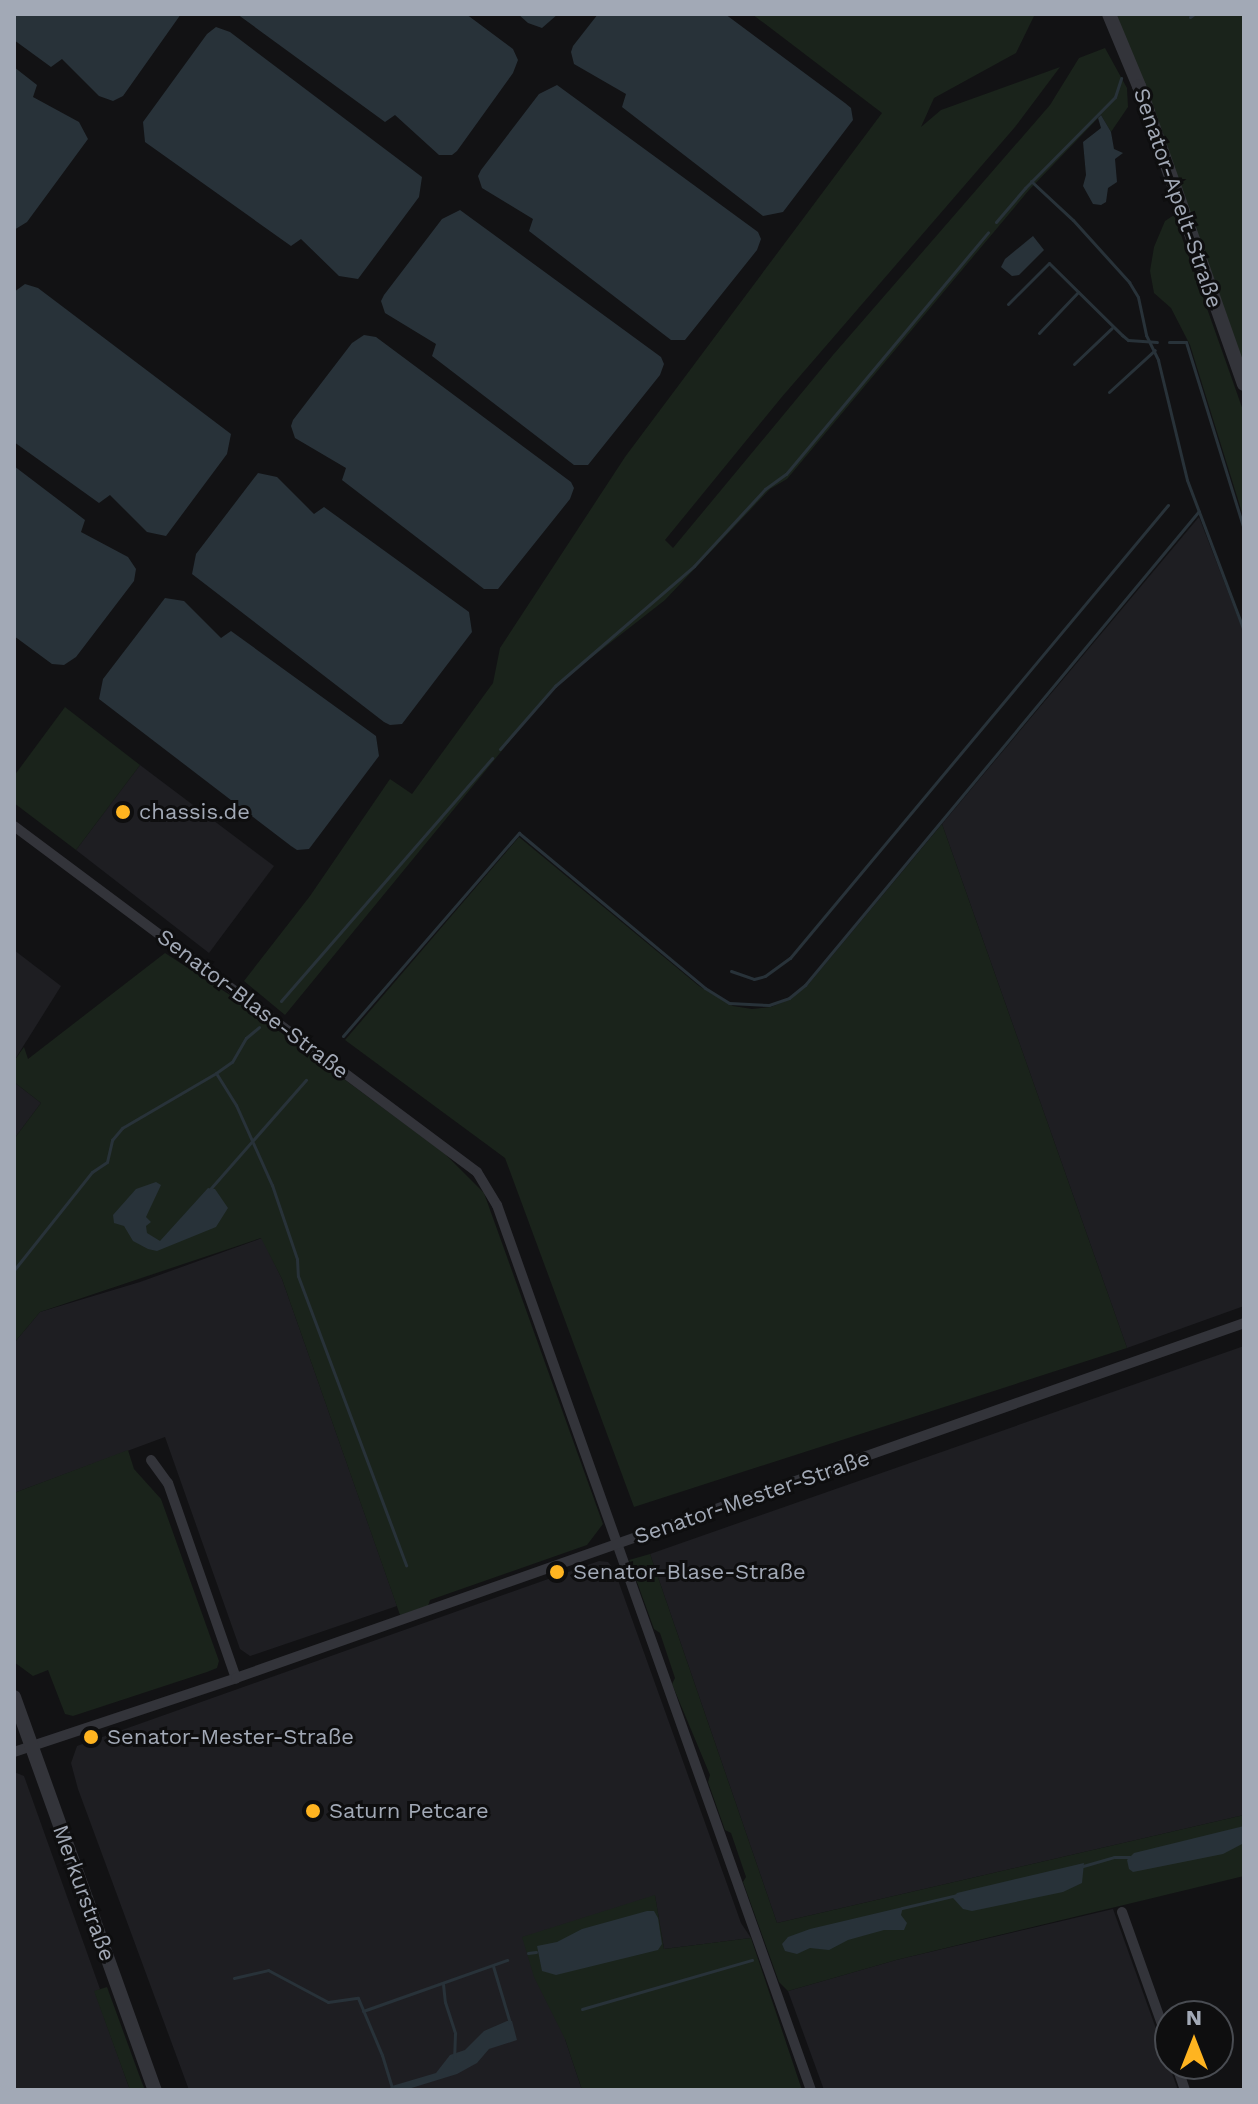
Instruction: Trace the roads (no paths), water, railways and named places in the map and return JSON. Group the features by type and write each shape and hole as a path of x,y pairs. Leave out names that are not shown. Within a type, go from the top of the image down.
{"street":[{"name":"Senator-Apelt-Straße","path":"1109,14 1139,86 1244,384"},
{"name":"Senator-Blase-Straße","path":"14,826 477,1172 497,1205 811,2090"},
{"name":"Senator-Mester-Straße","path":"14,1752 236,1678 1244,1323"},
{"path":"151,1460 168,1483 236,1678"},
{"name":"Merkurstraße","path":"14,1697 155,2090"},
{"path":"1122,1912 1154,2002"}],"waterway":[{"path":"1190,17 1194,14"},
{"path":"996,222 1025,188 1115,97 1121,78"},
{"path":"1031,181 1073,220 1129,282 1138,297 1146,335 1158,360 1187,480 1244,631"},
{"path":"500,749 555,686 694,566 765,489 786,474 988,232"},
{"path":"1008,304 1049,263 1128,340 1157,342"},
{"path":"1039,333 1078,292"},
{"path":"1074,364 1112,328"},
{"path":"1169,342 1186,342 1244,529"},
{"path":"1109,392 1155,350"},
{"path":"731,971 754,979 765,976 790,958 1168,505"},
{"path":"343,1036 519,833 705,988 729,1003 769,1005 789,998 805,985 1199,511"},
{"path":"281,1001 492,758"},
{"path":"14,1270 92,1172 107,1162 112,1140 122,1128 232,1062 246,1038 259,1027"},
{"path":"216,1073 236,1105 272,1185 297,1259 298,1276 406,1565"},
{"path":"211,1188 306,1080"},
{"path":"1083,1866 1114,1857 1130,1857"},
{"path":"902,1908 957,1895"},
{"path":"528,1953 536,1952"},
{"path":"363,2011 507,1960"},
{"path":"582,2009 752,1960"},
{"path":"493,1966 510,2023"},
{"path":"234,1978 268,1970 328,2002 358,1998 393,2090"},
{"path":"443,1984 455,2033 454,2058"}],"place":[{"name":"chassis.de","path":"123,812"},
{"name":"Senator-Blase-Straße","path":"557,1572"},
{"name":"Senator-Mester-Straße","path":"91,1737"},
{"name":"Saturn Petcare","path":"313,1811"}]}
